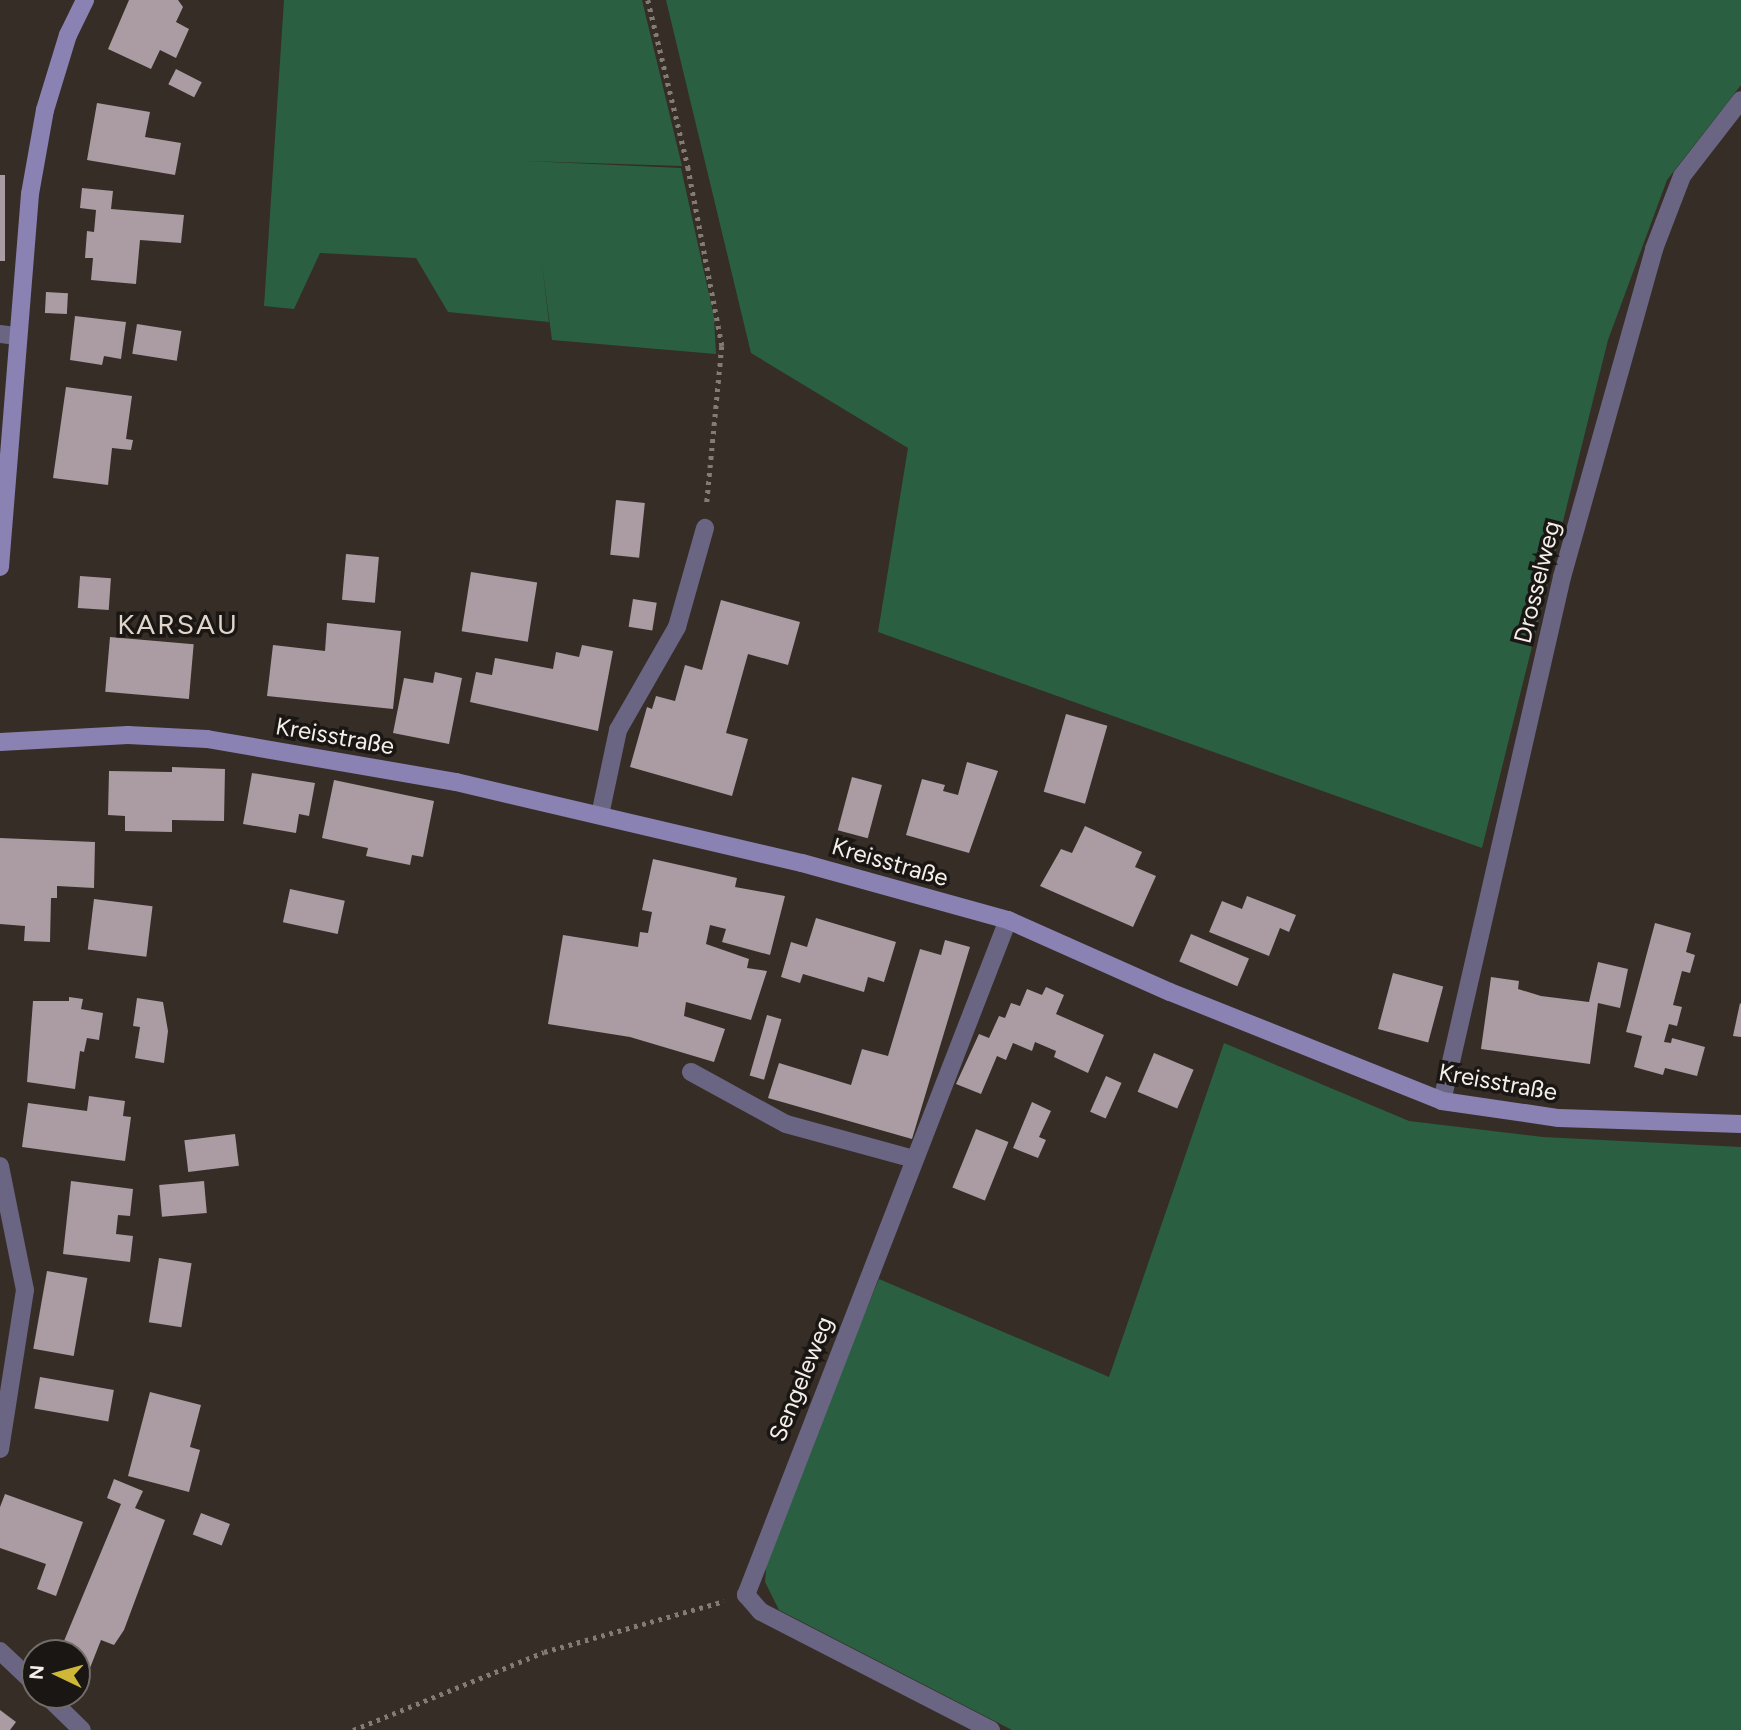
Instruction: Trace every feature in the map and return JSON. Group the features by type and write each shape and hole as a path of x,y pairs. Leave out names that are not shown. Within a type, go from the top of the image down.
{"street":[{"path":"0,567 8,335 45,110 68,35 85,0"},
{"name":"Drosselweg","path":"1442,1101 1562,577 1654,249 1682,176 1741,100"},
{"path":"600,816 618,730 677,627 705,528"},
{"name":"Kreisstraße","path":"0,743 128,735 207,739 456,782 802,863 1008,920 1170,992 1442,1101 1559,1118 1741,1124"},
{"name":"Sengeleweg","path":"746,1595 1008,920"},
{"path":"691,1072 786,1124 914,1159"},
{"path":"0,1166 25,1290 0,1449"},
{"path":"746,1595 761,1612 991,1730"},
{"path":"0,1651 21,1671"},
{"path":"60,1709 82,1730"}],"path":[{"path":"648,0 688,167 722,346 705,528"},
{"path":"353,1730 568,1644 746,1595"}],"green space":[{"path":"284,0 642,0 682,166 527,161 681,168 714,317 716,354 552,340 542,265 549,322 448,312 416,258 320,253 294,309 264,306"},
{"path":"666,0 1741,0 1741,85 1667,180 1608,340 1482,848 878,632 908,448 751,353"},
{"path":"1224,1043 1409,1121 1543,1137 1741,1147 1741,1730 1012,1730 779,1610 765,1582 768,1545 879,1279 1109,1377"}],"building":[{"path":"129,0 178,0 183,7 176,22 189,29 176,58 160,50 151,69 108,49"},
{"path":"176,69 202,82 194,97 168,84"},
{"path":"97,103 150,112 145,137 181,143 175,175 87,160"},
{"path":"0,175 5,175 5,261 0,261"},
{"path":"82,188 113,191 111,209 184,215 181,243 140,240 136,284 91,280 93,258 85,258 87,231 94,232 96,210 80,208"},
{"path":"46,292 68,293 67,314 45,313"},
{"path":"75,316 126,322 121,359 104,356 102,365 70,360"},
{"path":"137,324 181,331 177,361 132,354"},
{"path":"66,387 132,396 126,439 133,440 131,450 112,448 108,485 53,478"},
{"path":"616,500 645,503 639,558 610,555"},
{"path":"346,554 379,557 375,603 342,600"},
{"path":"471,572 537,582 528,642 462,631"},
{"path":"80,576 111,578 109,610 78,608"},
{"path":"633,599 657,603 652,630 629,627"},
{"path":"721,600 800,622 788,665 748,654 726,733 748,739 732,796 630,767 647,707 652,709 656,696 675,701 685,665 702,670"},
{"path":"327,623 401,631 393,709 267,696 273,645 325,651"},
{"path":"110,637 194,644 189,699 105,692"},
{"path":"582,645 613,651 598,731 470,702 476,672 492,675 495,658 553,669 556,652 579,657"},
{"path":"435,672 462,678 449,744 393,733 404,678 433,683"},
{"path":"1066,714 1107,726 1085,804 1044,792"},
{"path":"967,762 998,771 969,853 906,835 922,779 945,785 943,791 958,795"},
{"path":"172,767 225,769 224,821 172,820 172,832 125,831 125,816 108,815 109,771 172,772"},
{"path":"252,773 315,783 309,816 299,814 296,833 243,824"},
{"path":"852,777 882,785 868,838 838,830"},
{"path":"334,780 434,801 423,857 412,855 410,865 366,856 368,848 322,838"},
{"path":"1085,826 1142,852 1135,867 1156,876 1133,927 1040,886 1061,849 1072,853"},
{"path":"0,838 95,842 94,888 57,886 57,898 51,898 50,942 24,941 25,926 0,924"},
{"path":"653,859 737,878 735,887 785,896 770,955 722,942 726,929 710,925 706,944 749,959 747,968 767,971 751,1020 686,1002 684,1016 725,1029 714,1062 630,1037 548,1024 563,935 638,947 640,932 648,933 652,912 642,910"},
{"path":"290,889 345,901 338,934 283,922"},
{"path":"1247,896 1296,915 1289,932 1280,928 1269,956 1209,932 1222,901 1242,909"},
{"path":"94,899 153,906 146,957 88,950"},
{"path":"816,918 896,942 884,982 868,977 864,992 803,974 800,983 781,977 791,942 807,947"},
{"path":"1655,923 1691,933 1686,952 1695,955 1690,973 1682,971 1673,1005 1682,1007 1677,1026 1669,1024 1664,1042 1671,1043 1672,1038 1705,1047 1697,1076 1665,1068 1663,1075 1634,1067 1642,1036 1626,1032"},
{"path":"1191,934 1249,959 1237,986 1179,962"},
{"path":"945,940 970,947 912,1139 768,1098 779,1063 851,1085 862,1049 888,1056 920,949 941,955"},
{"path":"1598,962 1628,969 1620,1008 1598,1003 1590,1064 1481,1049 1491,977 1519,981 1518,989 1541,996 1589,1002"},
{"path":"1393,973 1443,986 1428,1042 1378,1029"},
{"path":"1046,987 1064,995 1056,1014 1104,1035 1088,1073 1054,1057 1056,1051 1035,1042 1032,1051 1013,1043 1006,1060 997,1056 981,1094 956,1084 979,1034 989,1038 999,1016 1005,1018 1011,1003 1020,1006 1027,989 1042,995"},
{"path":"69,997 83,999 81,1009 103,1013 99,1040 87,1038 84,1052 80,1051 75,1089 27,1082 33,1001 69,1001"},
{"path":"137,998 163,1002 168,1031 164,1063 135,1058 140,1027 133,1026"},
{"path":"1741,1004 1741,1037 1733,1036"},
{"path":"767,1015 781,1019 764,1080 750,1076"},
{"path":"1154,1053 1194,1070 1177,1108 1138,1092"},
{"path":"1106,1076 1122,1083 1106,1119 1090,1112"},
{"path":"89,1096 125,1101 123,1116 131,1117 125,1161 22,1147 28,1103 87,1111"},
{"path":"1032,1102 1051,1111 1039,1137 1046,1140 1038,1158 1013,1148"},
{"path":"976,1129 1008,1142 985,1201 952,1187"},
{"path":"235,1134 239,1166 188,1172 184,1140"},
{"path":"71,1181 133,1189 130,1216 118,1215 116,1234 133,1236 130,1262 63,1254"},
{"path":"204,1181 207,1213 162,1217 159,1185"},
{"path":"159,1258 192,1263 181,1327 149,1322"},
{"path":"47,1271 87,1278 74,1356 33,1349"},
{"path":"40,1377 114,1390 108,1422 34,1409"},
{"path":"150,1392 201,1405 190,1447 200,1450 189,1492 128,1476"},
{"path":"114,1479 143,1491 135,1508 165,1520 124,1630 114,1645 101,1640 91,1665 91,1639 65,1639 121,1504 107,1498"},
{"path":"5,1494 83,1522 56,1596 37,1589 46,1564 0,1548 0,1507"},
{"path":"201,1513 230,1524 222,1546 193,1534"},
{"path":"0,1710 16,1722 10,1730 0,1730"}],"district":[{"name":"KARSAU","path":"178,624"}]}
